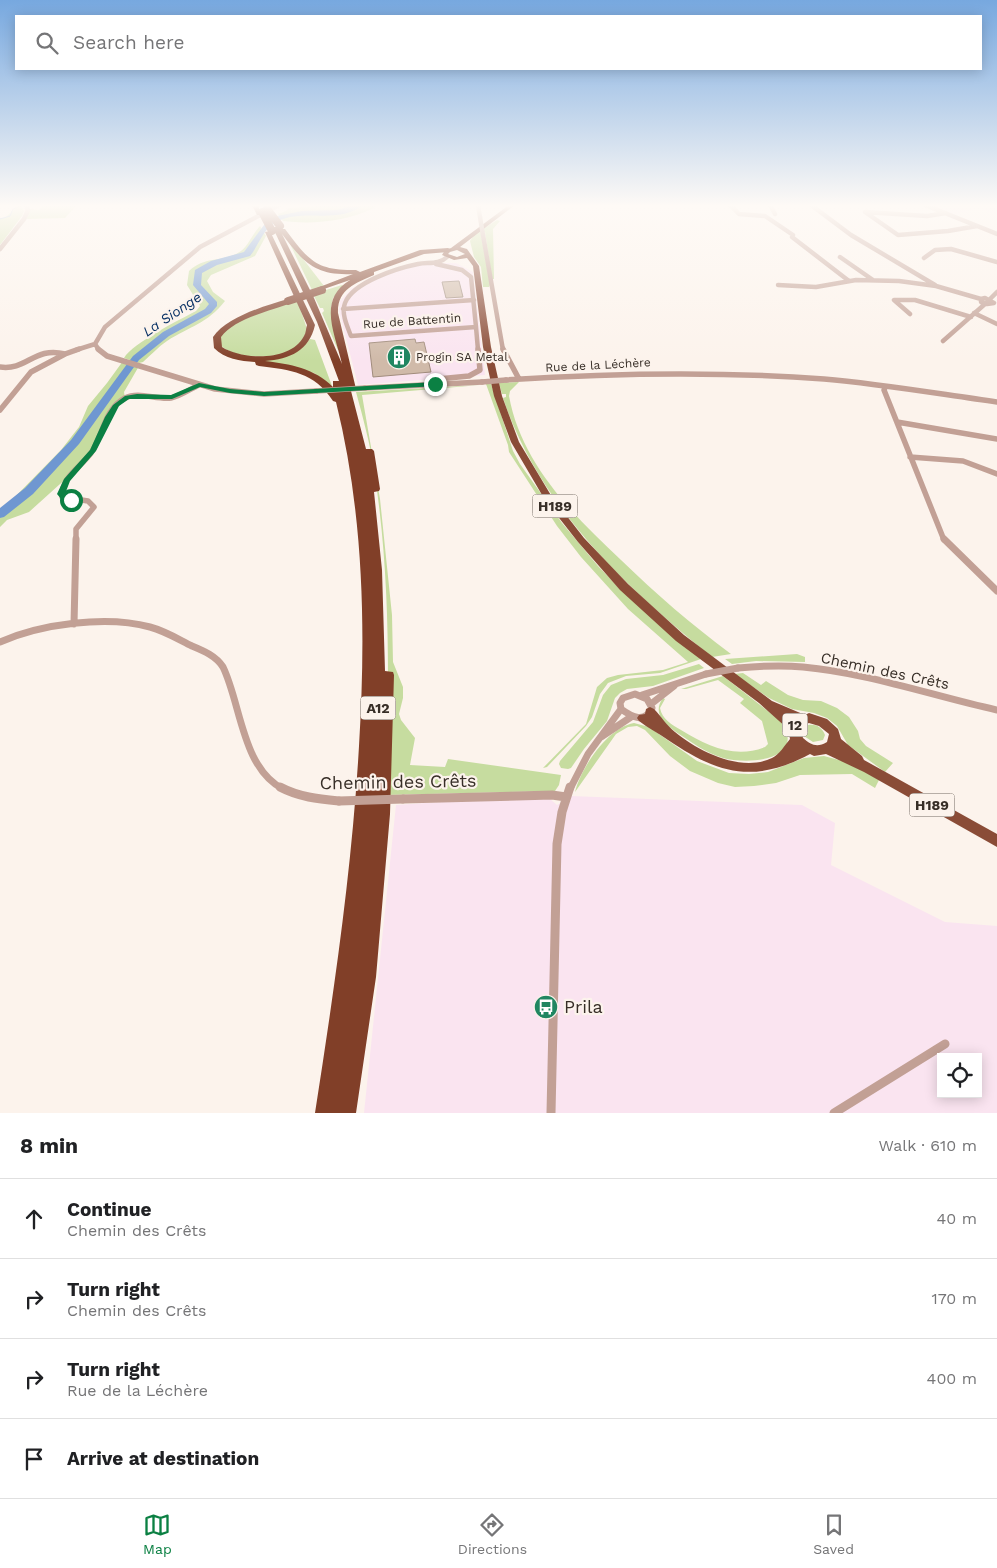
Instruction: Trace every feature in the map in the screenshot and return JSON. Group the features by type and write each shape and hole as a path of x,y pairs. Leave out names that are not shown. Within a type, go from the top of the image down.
{"highway":[{"path":"285,257 311,325 309,336 304,343 296,349 267,358 237,358 218,348 217,337 226,326 288,301"},
{"name":"A12","path":"286,257 313,318 334,375 345,416 357,473 365,536 369,620 369,701 362,813 352,910 324,1113"},
{"name":"A12","path":"288,257 327,336 348,397 363,458 370,501 376,567 380,674 373,830 358,974 337,1113"},
{"path":"304,257 320,269 347,273 375,270"},
{"path":"345,416 330,388 313,375 295,368 232,359 221,354 213,347 212,340 214,335 226,323 375,270 419,257"},
{"path":"456,257 476,269"},
{"path":"471,257 475,263 476,269"},
{"name":"H189","path":"476,269 487,346 498,396 515,442 544,491 581,540 624,587 680,638 763,700"},
{"path":"347,1113 367,977 382,823 388,672 382,564 373,470 333,305 336,296 343,288 375,270"},
{"name":"12","path":"763,700 799,723"},
{"path":"644,713 671,736 703,758 722,764 756,768 800,755 809,749"},
{"name":"12","path":"817,719 834,732 831,745 819,750 809,749 797,740 793,732 799,723 817,719"},
{"path":"778,761 797,740"},
{"name":"12","path":"831,745 868,768"},
{"name":"H189","path":"868,768 997,841"}],"street":[{"path":"0,410 31,372 65,354 95,344 105,327 188,257"},
{"name":"Rue de Battentin","path":"447,266 464,271 470,276 476,327 351,336 344,310 348,295 368,283 411,266 436,264 443,262 448,257"},
{"path":"436,264 447,266 446,264 450,257"},
{"path":"487,257 503,352 519,379"},
{"path":"818,257 849,281"},
{"path":"840,257 873,280"},
{"path":"888,257 936,286"},
{"path":"979,257 997,262"},
{"path":"778,285 816,287 849,281 899,281 936,286 991,302 997,307"},
{"path":"943,341 985,304 991,302 997,292"},
{"path":"981,299 980,302 985,304"},
{"name":"Rue de Battentin","path":"344,310 474,300"},
{"path":"910,314 894,300 915,300 973,315 997,324"},
{"path":"435,384 438,379 469,376 480,370 476,327"},
{"name":"Rue de la Léchère","path":"95,344 103,353 122,361 199,385 245,393 316,391 645,372 811,377 875,384 885,387 997,402"},
{"path":"0,367 13,367 47,350 54,350 65,354"},
{"path":"74,624 76,529 92,512 93,506 87,500 64,499 61,492 70,475 93,451 116,405 124,399 133,396 172,398 199,385"},
{"path":"885,387 884,390 945,542 997,591"},
{"path":"897,422 997,439"},
{"path":"910,457 968,462 997,474"},
{"name":"Chemin des Crêts","path":"0,642 33,630 74,624 123,622 164,631 213,657 224,671 251,754 264,774 276,784 299,796 317,800 566,797 583,761 621,709 620,703 625,696 632,694 642,695 706,674 738,668 777,666 829,671 875,680 997,710"},
{"name":"Chemin des Crêts","path":"601,738 644,713 679,683"},
{"path":"621,709 644,713 642,695"},
{"path":"551,1113 557,844 566,797"},
{"path":"834,1113 945,1044"}],"shaded area":[{"path":"415,263 456,263 473,272 485,375 358,385 339,311 340,301 352,288"},
{"path":"571,796 802,805 835,823 831,865 945,922 997,926 997,1113 364,1113 396,805 470,800 550,799 557,805"}],"green space":[{"path":"228,257 253,257 211,275 207,281 213,292 225,301 212,315 167,341 143,362 139,363 124,358 146,339 196,311 200,306 187,285 189,271 202,263"},
{"path":"296,257 302,257 324,286 312,290"},
{"path":"474,257 485,257 489,287 483,287 481,267"},
{"path":"489,257 494,257 494,279 492,279"},
{"path":"344,286 333,298 331,308 341,350 338,350 322,313 324,311 323,308 320,308 313,294"},
{"path":"297,299 307,329 303,340 294,349 264,357 233,353 223,347 219,340 223,332 230,326 248,316"},
{"path":"310,339 315,340 332,386 314,373 245,360 280,355 296,349"},
{"path":"123,361 139,366 124,392 125,398 116,405 95,447 70,475 29,512 7,520 0,527 0,509 8,504 61,450 79,427 88,406"},
{"path":"519,382 510,391 509,396 515,420 525,444 552,486 585,525 634,573 731,654 712,657 680,630 617,573 588,542 562,509 539,474 519,437 503,398 506,397 506,394 502,394 499,383"},
{"path":"486,384 491,384 513,451 520,464 562,523 620,589 701,659 660,673 626,676 608,683 600,694 592,717 586,726 547,767 543,768 586,724 597,687 607,678 663,670 688,662 628,609 581,557 557,526 509,452"},
{"path":"480,385 362,395 380,499 392,615 393,662 403,687 403,698 399,714 401,720 415,738 410,765 445,767 448,759 561,775 559,785 555,791 386,795 388,632 380,510 372,460 356,392"},
{"path":"797,654 805,657 805,662 756,661 732,664 725,659"},
{"path":"699,664 704,668 653,686 627,689 620,693 615,698 607,721 571,768 561,768 560,761 593,722 603,695 611,685 626,679 663,675"},
{"path":"743,673 761,685 766,681 788,695 803,700 821,701 837,708 849,717 858,731 860,739 866,746 893,763 885,772 848,745 837,726 827,718 814,713 792,709 769,698 734,674"},
{"path":"723,676 782,722 787,735 786,745 780,752 759,760 746,761 723,758 676,732 661,717 659,708 663,698 665,699 660,708 668,721 711,746 743,752 765,747 768,744 762,721 740,703 744,699 718,680 681,689"},
{"path":"634,723 649,727 697,761 729,773 749,774 768,772 804,758 824,756 850,763 879,780 875,788 852,774 800,775 776,783 735,787 718,783 690,771 670,756 645,730 637,726 628,727 616,734 575,792 583,772 597,750 614,733 624,726"},
{"path":"808,725 814,725 824,732 823,740 813,742 804,736 803,728"}],"building":[{"path":"459,281 463,297 446,298 442,282"},
{"name":"Progin SA Metal","path":"415,339 416,343 424,342 431,372 373,377 369,343"}],"waterway":[{"name":"La Sionge","path":"0,514 29,491 75,442 136,358 166,334 208,311 214,304 197,285 198,272 214,263 236,257"}],"place":[{"name":"Progin SA Metal","path":"399,357"},
{"name":"Prila","path":"546,1007"}],"route":[{"path":"71,500 64,499 61,494 66,480 93,451 116,405 127,397 172,398 199,385 215,389 264,394 435,384"}]}
